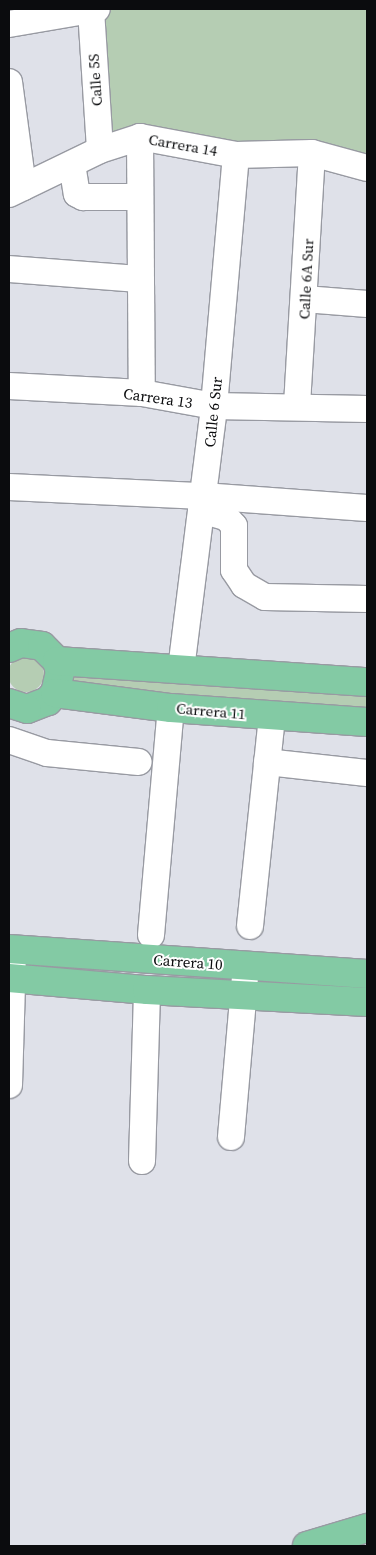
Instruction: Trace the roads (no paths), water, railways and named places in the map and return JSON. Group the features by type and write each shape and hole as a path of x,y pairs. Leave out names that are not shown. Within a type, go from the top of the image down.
{"main road":[{"path":"11,708 38,707 55,693 60,672 57,661 42,646 13,641"},
{"path":"57,661 367,682"},
{"name":"Carrera 11","path":"55,693 171,708 367,722"},
{"name":"Carrera 10","path":"11,949 367,974"},
{"name":"Carrera 10","path":"11,978 147,990 367,1002"},
{"path":"307,1546 367,1528"}],"street":[{"path":"9,24 94,9"},
{"name":"Calle 5S","path":"94,9 100,150"},
{"path":"9,82 16,191"},
{"path":"140,137 139,279 142,393"},
{"name":"Carrera 14","path":"16,191 100,150 140,137 236,154 312,153 367,168"},
{"name":"Calle 6A Sur","path":"297,405 305,298 312,153"},
{"name":"Calle 6 Sur","path":"181,669 214,406 236,154"},
{"path":"72,164 77,194 83,197 140,197"},
{"path":"9,269 139,279"},
{"path":"305,298 367,304"},
{"name":"Carrera 13","path":"9,386 142,393 214,406 297,405 367,409"},
{"path":"9,487 202,503 367,508"},
{"path":"202,503 226,517 234,526 234,570 244,585 265,597 367,599"},
{"path":"151,935 171,708"},
{"path":"250,926 272,716"},
{"path":"9,740 47,753 139,762"},
{"path":"267,762 367,773"},
{"path":"9,1085 11,949"},
{"path":"231,1137 246,966"},
{"path":"142,1161 147,990"}]}
